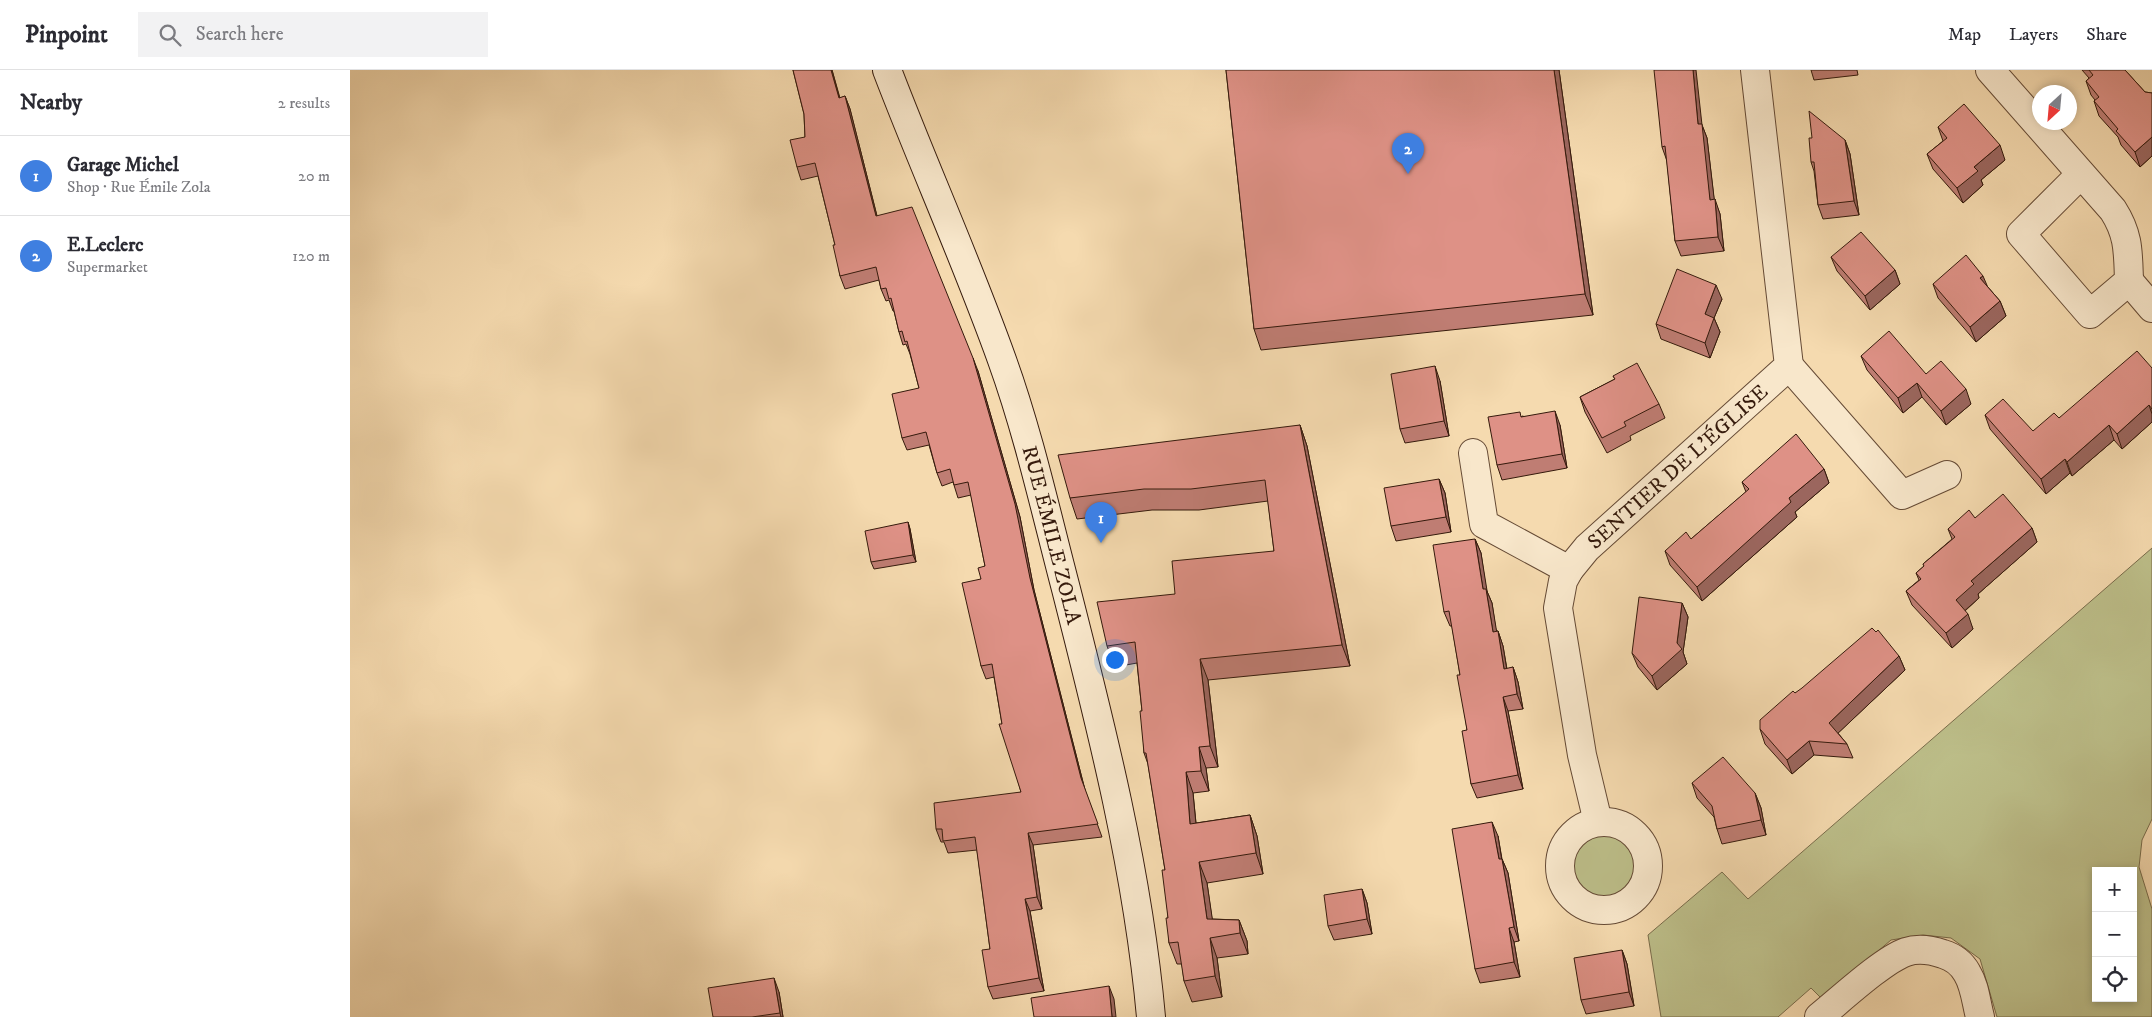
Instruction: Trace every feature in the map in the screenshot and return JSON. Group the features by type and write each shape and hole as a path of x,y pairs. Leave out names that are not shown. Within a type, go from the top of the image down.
{"street":[{"name":"RUE ÉMILE ZOLA","path":"887,70 1003,362 1027,440 1078,634 1115,790 1145,960 1151,1017"},
{"path":"1755,70 1789,366 1902,495 1947,475"},
{"path":"1990,70 2113,210 2123,225 2128,242 2129,281 2152,308"},
{"path":"2081,174 2021,234 2090,314 2129,281"},
{"name":"SENTIER DE L'ÉGLISE","path":"1598,822 1582,754 1558,608 1563,582 1569,570 1588,548 1789,366"},
{"path":"1473,453 1484,524 1569,570"},
{"path":"1819,1017 1891,959 1906,952 1933,950 1958,961 1966,970 1971,980 1980,1017"}],"green space":[{"path":"2152,548 2152,819 2142,840 2139,867 2152,909 2152,1017 1997,1017 1980,959 1951,938 1923,935 1891,940 1822,999 1811,988 1778,1017 1661,1017 1648,935 1722,872 1748,899"},
{"path":"1604,830 1624,836 1634,846 1640,866 1634,886 1624,896 1604,902 1584,896 1574,886 1568,866 1574,846 1584,836"}],"building":[{"path":"793,70 831,70 839,98 845,96 876,216 912,207 973,358 1015,504 1030,578 1081,778 1098,824 1028,833 1037,897 1025,899 1039,978 988,987 982,950 990,949 975,837 943,841 942,829 936,829 934,803 1021,792 999,724 1002,724 992,664 981,666 962,583 981,579 978,568 985,566 968,482 954,485 950,469 937,473 926,432 902,438 892,394 919,388 907,341 905,342 902,331 899,332 891,298 889,299 886,288 881,289 876,267 840,276 833,245 835,245 815,163 797,167 790,140 805,137 804,114"},
{"path":"1226,70 1554,70 1585,294 1254,329"},
{"path":"1654,70 1693,70 1698,124 1702,124 1710,200 1715,199 1718,237 1675,241 1665,146 1662,147"},
{"path":"2089,70 2125,70 2145,92 2152,93 2152,137 2135,152 2116,131 2118,129 2094,101 2099,97 2086,81 2093,75"},
{"path":"1964,104 2000,145 1974,167 1978,171 1957,188 1927,154 1947,138 1938,127"},
{"path":"1809,111 1845,140 1854,201 1818,205 1814,162 1811,162 1809,138 1812,138"},
{"path":"1861,232 1895,270 1865,296 1831,257"},
{"path":"1966,255 1983,276 1980,278 2000,301 1970,327 1933,284"},
{"path":"1677,269 1716,285 1705,314 1714,318 1705,343 1656,324"},
{"path":"1889,331 1926,374 1941,361 1966,389 1941,411 1917,383 1898,398 1861,356"},
{"path":"2137,351 2152,368 2152,409 2149,405 2117,434 2109,425 2067,462 2065,459 2041,479 1985,415 2003,399 2033,431 2054,413 2059,418"},
{"path":"1637,363 1659,404 1624,422 1626,426 1602,438 1580,397 1615,379 1613,376"},
{"path":"1435,366 1444,421 1400,429 1391,374"},
{"path":"1555,411 1562,454 1497,465 1488,417 1520,412 1521,417"},
{"path":"1300,425 1342,645 1200,659 1210,746 1199,747 1201,771 1186,772 1190,824 1250,815 1256,853 1199,862 1207,919 1239,920 1240,933 1210,938 1215,976 1184,981 1178,942 1169,943 1162,870 1165,870 1146,753 1144,753 1135,642 1107,646 1097,602 1175,594 1172,561 1274,551 1265,480 1191,489 1144,489 1070,498 1058,455"},
{"path":"1796,434 1824,469 1789,498 1791,502 1697,587 1665,551 1686,532 1691,539 1749,489 1742,482"},
{"path":"1439,479 1446,517 1391,526 1384,488"},
{"path":"2003,494 2032,528 1971,581 1974,584 1956,600 1968,614 1946,633 1906,591 1921,579 1916,573 1924,566 1923,564 1955,537 1948,529 1969,510 1975,518"},
{"path":"908,522 913,555 871,562 865,531"},
{"path":"1475,539 1483,589 1486,589 1493,632 1498,631 1504,669 1513,667 1517,694 1503,697 1518,775 1471,784 1462,731 1467,730 1457,675 1460,675 1449,611 1444,612 1433,545"},
{"path":"1639,597 1682,603 1677,643 1682,649 1652,676 1632,653"},
{"path":"1872,628 1876,632 1878,630 1899,656 1829,723 1847,744 1809,741 1787,760 1760,729 1760,720 1793,691 1795,693 1802,688"},
{"path":"1723,757 1755,793 1761,820 1717,829 1712,806 1692,783"},
{"path":"1492,822 1499,859 1502,859 1514,927 1509,928 1514,962 1475,969 1452,829"},
{"path":"1362,889 1367,919 1328,926 1324,895"},
{"path":"1622,950 1629,992 1581,1000 1574,958"},
{"path":"774,978 780,1013 752,1017 713,1017 708,988"},
{"path":"1109,986 1112,1017 1034,1017 1031,998"}],"place":[{"name":"E.Leclerc","path":"1408,174"},
{"name":"Garage Michel","path":"1101,543"}]}
